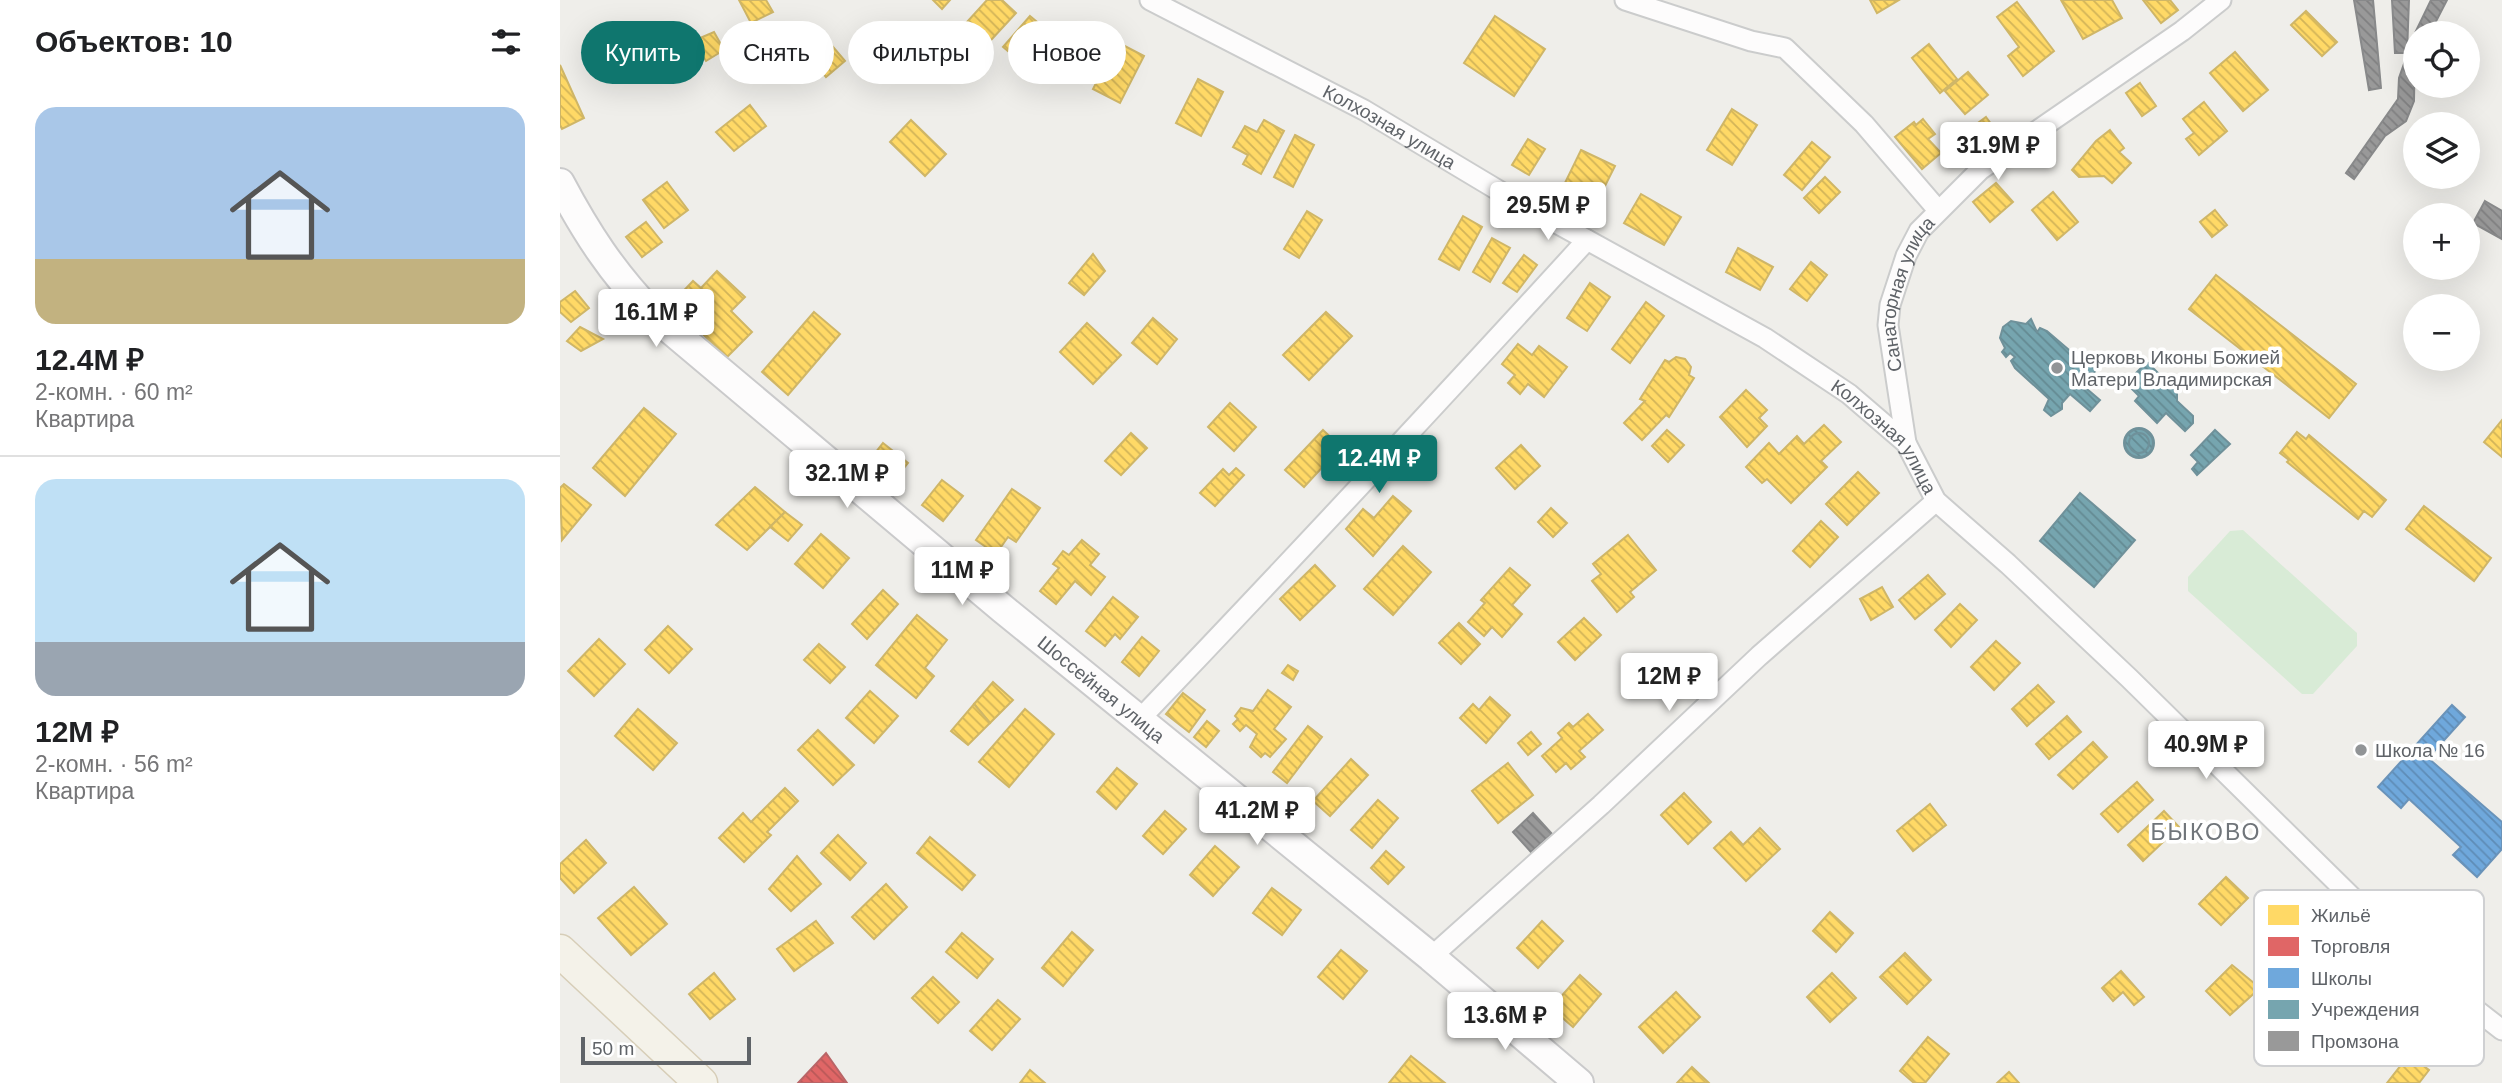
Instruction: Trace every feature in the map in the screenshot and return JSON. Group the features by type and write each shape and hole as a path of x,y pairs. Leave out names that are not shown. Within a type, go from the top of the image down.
{"main road":[{"path":"560,951 701,1083"}],"street":[{"name":"Колхозная улица","path":"1150,0 1364,110 1587,240 1765,338 1849,394 1906,443 1936,501 2000,556 2159,707 2345,890"},
{"path":"1625,0 1751,41 1785,48 1864,124 1937,209"},
{"name":"Санаторная улица","path":"1906,443 1891,355 1890,304 1912,243 1937,209 1997,157 2182,31 2221,0"},
{"name":"Шоссейная улица","path":"560,183 588,237 624,284 652,314 1139,720 1431,957 1579,1083"},
{"path":"1139,720 1312,539 1421,417 1587,240"},
{"path":"1431,957 1601,805 1759,656 1936,501"},
{"name":"Колхозная улица","path":"2484,1016 2502,1030"}],"green space":[{"path":"2243,530 2357,633 2357,646 2313,694 2302,694 2188,591 2188,577 2230,531"}],"building: Жильё":[{"path":"739,0 766,0 773,12 750,21"},
{"path":"933,0 950,0 942,9"},
{"path":"987,0 1002,0 1016,13 994,37 994,21 968,21"},
{"path":"1870,0 1899,0 1877,13"},
{"path":"2061,0 2112,0 2122,18 2083,39"},
{"path":"2143,0 2170,0 2178,10 2161,23"},
{"path":"2017,2 2054,51 2023,76 2008,56 2019,47 1997,17"},
{"path":"2306,11 2337,42 2322,56 2291,25"},
{"path":"1495,16 1545,49 1514,96 1464,63"},
{"path":"714,32 719,41 719,53 706,61 705,59 705,36"},
{"path":"1929,44 1957,79 1940,93 1912,58"},
{"path":"1126,47 1144,56 1120,103 1093,89 1096,84 1126,84"},
{"path":"834,48 845,61 834,70"},
{"path":"2235,52 2268,90 2243,111 2210,73"},
{"path":"560,65 584,118 562,129 560,125"},
{"path":"1968,72 1988,95 1965,114 1945,91"},
{"path":"1198,79 1223,92 1201,136 1176,123"},
{"path":"2140,83 2156,106 2142,116 2126,93"},
{"path":"2204,102 2227,131 2199,155 2186,139 2194,133 2183,119"},
{"path":"750,105 766,126 734,151 716,132"},
{"path":"1732,109 1757,125 1732,165 1707,150"},
{"path":"1986,117 1997,132 1977,146 1966,132"},
{"path":"1923,119 1935,134 1928,139 1941,153 1922,169 1895,137 1914,122 1916,125"},
{"path":"911,120 946,154 925,176 890,142"},
{"path":"1264,120 1284,131 1261,174 1243,164 1248,155 1233,147 1245,126 1257,132"},
{"path":"2110,130 2124,148 2119,152 2131,163 2112,183 2104,176 2079,177 2072,170 2096,141"},
{"path":"1295,135 1314,145 1293,187 1274,177"},
{"path":"1528,139 1545,149 1529,175 1512,165"},
{"path":"1812,142 1830,157 1802,190 1784,175"},
{"path":"1581,150 1615,166 1594,208 1561,191"},
{"path":"1825,177 1840,192 1819,213 1804,198"},
{"path":"667,182 688,210 664,228 643,200"},
{"path":"1996,183 2013,202 1990,222 1973,202"},
{"path":"2053,192 2078,222 2057,240 2032,210"},
{"path":"1641,194 1681,217 1664,245 1624,223"},
{"path":"2215,210 2227,225 2212,237 2200,222"},
{"path":"1307,211 1322,220 1299,258 1284,249"},
{"path":"1463,216 1482,227 1459,270 1439,259"},
{"path":"646,222 662,242 642,257 626,237"},
{"path":"1492,238 1510,248 1490,282 1473,272"},
{"path":"1738,248 1773,267 1760,290 1726,272"},
{"path":"1093,254 1105,271 1084,295 1069,283"},
{"path":"1524,255 1537,265 1517,292 1503,283"},
{"path":"1811,262 1827,275 1807,301 1790,289"},
{"path":"717,271 745,297 731,311 752,332 727,357 671,304 693,281 701,288"},
{"path":"2216,275 2356,384 2329,418 2189,309"},
{"path":"1590,283 1610,297 1587,331 1567,318"},
{"path":"575,291 589,308 571,322 560,312 560,302"},
{"path":"1646,302 1664,316 1630,363 1612,349"},
{"path":"814,312 840,334 788,395 762,372"},
{"path":"1326,312 1352,336 1309,380 1283,355"},
{"path":"1153,318 1177,339 1157,364 1132,343"},
{"path":"1087,323 1121,355 1093,384 1060,352"},
{"path":"580,327 603,339 581,351 567,341"},
{"path":"1518,344 1532,355 1539,346 1567,367 1544,397 1528,384 1520,394 1508,383 1515,375 1502,364"},
{"path":"1676,357 1685,359 1691,367 1689,375 1694,378 1669,417 1666,415 1642,440 1624,423 1645,401 1640,399 1665,360 1669,362"},
{"path":"1746,390 1767,410 1759,418 1767,426 1747,447 1720,417"},
{"path":"1230,403 1256,427 1234,451 1208,427"},
{"path":"644,408 676,434 625,496 593,468"},
{"path":"2502,420 2502,457 2484,442"},
{"path":"1824,425 1841,442 1821,461 1827,467 1791,503 1767,479 1762,483 1746,467 1769,443 1779,454 1797,436 1804,444"},
{"path":"1323,430 1341,447 1304,487 1285,470"},
{"path":"1667,430 1684,445 1668,462 1652,446"},
{"path":"2297,432 2306,439 2309,435 2386,500 2372,517 2364,511 2358,519 2287,462 2289,460 2280,453"},
{"path":"1131,433 1147,448 1121,475 1105,461"},
{"path":"883,443 908,463 883,494 858,475"},
{"path":"1521,445 1540,466 1515,489 1496,468"},
{"path":"1236,468 1244,475 1215,506 1200,493 1223,469 1229,475"},
{"path":"1858,472 1879,493 1847,525 1826,504"},
{"path":"942,480 963,496 943,521 922,505"},
{"path":"564,484 591,505 562,540 560,488"},
{"path":"755,487 785,512 747,550 716,525"},
{"path":"1012,489 1040,508 1016,542 1008,537 996,554 976,540"},
{"path":"1393,496 1411,511 1373,556 1346,529 1363,509 1374,518"},
{"path":"2424,506 2491,558 2474,581 2406,529"},
{"path":"1551,508 1567,523 1553,537 1538,522"},
{"path":"785,512 802,525 788,541 770,527"},
{"path":"1821,521 1838,537 1810,567 1793,551"},
{"path":"821,534 849,558 823,588 795,564"},
{"path":"1628,535 1656,570 1630,592 1634,597 1617,612 1592,581 1601,574 1593,564"},
{"path":"1082,540 1099,554 1090,565 1105,577 1091,595 1075,581 1056,604 1040,591 1059,568 1053,564 1063,551 1069,555"},
{"path":"1403,546 1431,572 1393,615 1364,589"},
{"path":"1315,565 1335,586 1300,620 1280,599"},
{"path":"1510,568 1530,585 1512,605 1522,614 1502,637 1492,627 1484,636 1468,622 1485,603 1481,600"},
{"path":"1928,575 1945,594 1915,619 1899,600"},
{"path":"1882,587 1893,607 1871,620 1860,599"},
{"path":"883,590 898,604 867,639 852,624"},
{"path":"1113,597 1138,617 1120,639 1115,634 1105,646 1086,631"},
{"path":"1960,604 1977,620 1951,647 1935,630"},
{"path":"917,615 947,640 925,668 934,676 916,698 876,665"},
{"path":"1584,618 1601,635 1575,660 1558,642"},
{"path":"1459,623 1480,644 1461,664 1439,643"},
{"path":"668,626 692,649 669,673 645,650"},
{"path":"1142,637 1159,651 1139,676 1122,662"},
{"path":"599,639 625,664 594,696 568,671"},
{"path":"1996,641 2020,663 1994,690 1971,667"},
{"path":"819,644 845,667 830,683 804,660"},
{"path":"1288,665 1298,671 1293,680 1282,673"},
{"path":"993,682 1013,700 990,723 974,704"},
{"path":"2038,685 2054,702 2027,726 2012,709"},
{"path":"1268,690 1291,707 1274,729 1286,739 1270,757 1265,753 1261,757 1250,747 1257,734 1246,725 1240,731 1233,724 1238,719 1235,716 1241,708 1253,711"},
{"path":"870,691 898,716 874,743 846,718"},
{"path":"1183,693 1205,710 1189,732 1166,714"},
{"path":"1490,697 1510,715 1486,743 1460,718 1473,704 1479,710"},
{"path":"974,704 990,723 968,745 951,731"},
{"path":"638,709 677,743 653,770 615,736"},
{"path":"1025,709 1054,734 1009,787 979,762"},
{"path":"1588,714 1603,730 1579,751 1585,757 1571,769 1566,763 1556,772 1542,756 1562,738 1558,733 1569,723 1573,727"},
{"path":"2067,716 2081,732 2049,759 2036,744"},
{"path":"1207,721 1219,731 1206,747 1194,737"},
{"path":"1308,726 1322,737 1287,783 1273,772"},
{"path":"818,730 854,765 833,785 798,750"},
{"path":"1531,732 1541,744 1528,755 1518,743"},
{"path":"2093,742 2107,757 2073,789 2058,775"},
{"path":"1351,759 1368,775 1330,816 1313,801"},
{"path":"1508,763 1533,795 1498,823 1472,791"},
{"path":"1117,768 1137,784 1116,809 1097,792"},
{"path":"2137,782 2153,800 2118,832 2101,814"},
{"path":"785,788 798,801 767,832 771,835 744,862 719,838 743,813 751,822"},
{"path":"1684,793 1711,822 1688,844 1661,815"},
{"path":"1378,800 1398,818 1372,848 1351,830"},
{"path":"1930,804 1946,825 1913,851 1897,831"},
{"path":"1165,811 1186,829 1163,854 1143,836"},
{"path":"2164,811 2179,827 2143,861 2128,845"},
{"path":"1760,828 1780,849 1746,881 1714,848 1731,832 1743,845"},
{"path":"838,835 866,863 850,880 821,853"},
{"path":"930,837 975,875 962,890 917,853"},
{"path":"586,840 606,863 574,893 560,878 560,864"},
{"path":"1215,846 1239,867 1213,896 1190,875"},
{"path":"1386,851 1404,867 1388,884 1371,868"},
{"path":"797,856 821,884 791,911 769,889"},
{"path":"2226,877 2248,898 2221,925 2199,904"},
{"path":"886,884 907,907 874,939 852,917"},
{"path":"634,887 667,924 631,955 598,918"},
{"path":"1272,888 1301,910 1282,935 1253,913"},
{"path":"1830,912 1853,933 1836,952 1813,931"},
{"path":"816,921 833,943 794,971 777,949"},
{"path":"1542,921 1563,941 1538,968 1517,948"},
{"path":"1072,932 1093,950 1063,986 1042,968"},
{"path":"962,933 993,959 977,978 946,952"},
{"path":"1341,950 1367,971 1343,999 1318,977"},
{"path":"1905,953 1931,980 1907,1004 1880,977"},
{"path":"2232,965 2254,983 2254,993 2230,1015 2206,991"},
{"path":"2121,971 2144,997 2134,1005 2123,992 2113,1001 2102,988"},
{"path":"714,973 735,999 710,1019 689,994"},
{"path":"1832,973 1856,998 1830,1022 1807,997"},
{"path":"1580,975 1601,994 1573,1027 1551,1008"},
{"path":"933,977 959,1002 938,1023 912,998"},
{"path":"1676,992 1700,1017 1663,1053 1639,1027"},
{"path":"998,1000 1020,1019 992,1050 970,1031"},
{"path":"1928,1037 1949,1054 1925,1083 1914,1083 1900,1071"},
{"path":"1411,1056 1445,1083 1389,1083"},
{"path":"2400,1066 2424,1066 2429,1070 2419,1083 2387,1083"},
{"path":"1692,1067 1709,1083 1677,1083"},
{"path":"1030,1070 1045,1083 1020,1083"},
{"path":"2009,1072 2019,1083 1997,1083"}],"building: Торговля":[{"path":"826,1053 847,1083 798,1083"}],"building: Школы":[{"path":"2452,705 2465,717 2428,758 2502,822 2502,849 2477,877 2453,855 2461,847 2409,799 2401,808 2378,787"}],"building: Учреждения":[{"name":"Церковь Иконы Божией Матери Владимирская","path":"2031,319 2037,332 2040,328 2047,331 2082,361 2092,354 2100,361 2094,373 2088,373 2080,383 2100,400 2090,411 2070,394 2062,403 2062,409 2051,416 2044,410 2049,399 2015,368 2011,361 2015,357 2010,353 2006,357 2002,352 2005,348 2000,338 2003,327 2011,321 2026,324"},
{"path":"2147,362 2177,392 2177,401 2193,416 2193,423 2185,431 2166,413 2157,423 2135,401 2139,396 2126,383"},
{"path":"2139,428 2145,429 2153,437 2153,449 2145,457 2139,458 2133,457 2125,449 2124,443 2125,437 2133,429"},
{"path":"2139,429 2149,433 2153,443 2149,453 2139,457 2129,453 2125,443 2129,433"},
{"path":"2215,430 2230,444 2197,475 2192,469 2198,462 2191,455"},
{"path":"2139,433 2146,436 2149,443 2146,450 2139,453 2132,450 2129,443 2132,436"},
{"path":"2080,493 2135,540 2094,587 2040,541"}],"building: Промзона":[{"path":"2354,0 2373,0 2381,88 2369,90"},
{"path":"2392,0 2409,0 2408,21 2403,21 2403,53 2395,53"},
{"path":"2431,0 2447,0 2436,21 2421,21"},
{"path":"2403,67 2403,98 2414,98 2410,112 2403,112 2403,123 2385,136 2354,179 2346,173 2398,99 2399,78"},
{"path":"2485,201 2502,211 2502,239 2480,227 2480,210"},
{"path":"1533,813 1552,834 1531,852 1513,832"}],"place":[{"name":"Церковь Иконы Божией Матери Владимирская","path":"2057,368"},
{"name":"Школа № 16","path":"2361,750"}],"district":[{"name":"БЫКОВО","path":"2206,832"}]}
